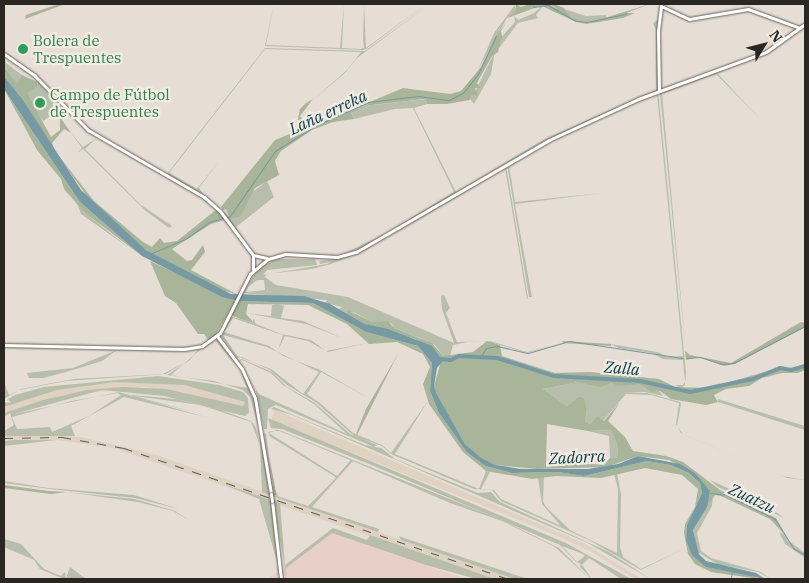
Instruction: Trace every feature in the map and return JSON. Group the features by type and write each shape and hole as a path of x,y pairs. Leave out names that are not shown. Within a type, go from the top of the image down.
{"street":[{"path":"659,91 658,31 661,6 689,19 748,9 800,28"},
{"path":"4,345 190,349 202,346 217,336 253,270 270,258 286,254 337,257 356,252 543,142 659,91 760,54 805,24"},
{"path":"4,54 40,81 88,130 212,202 260,264"},
{"path":"255,257 270,258"},
{"path":"253,270 255,257"},
{"path":"217,336 242,369 255,398 283,579"}],"shaded area":[{"path":"141,381 184,385 245,402 243,406 143,387 63,395 4,413 4,407 57,390 97,383"},
{"path":"275,410 583,543 642,579 635,579 590,551 546,531 271,420"},
{"path":"27,434 81,437 154,454 514,579 495,579 113,448 57,440 4,441 4,436"},
{"path":"332,533 466,579 267,579"}],"green space":[{"path":"59,4 65,4 25,19 26,15"},
{"path":"274,4 266,45 340,48 344,4 342,48 360,49 364,48 364,4 366,48 426,4 366,49 363,50 265,46"},
{"path":"430,4 357,58 345,73 313,100 347,70 361,52 265,49 169,173 197,189 219,161 199,188 204,195 167,174 265,48 365,51"},
{"path":"516,4 521,7 530,4 540,6 507,18 515,12"},
{"path":"536,4 551,4 557,9 543,6 536,15 538,18 518,23 499,48 498,41 515,22 514,16 518,20 534,13 540,8"},
{"path":"543,4 557,9 551,4 564,8 571,18 588,23 650,4 626,13 635,13 623,18 586,24 574,21 544,7"},
{"path":"515,5 515,12 507,18 478,70 494,33"},
{"path":"564,9 586,16 606,15 606,20 588,23 576,21 567,15"},
{"path":"658,20 657,91 545,140 383,236 359,249 345,253 385,234 454,192 413,108 395,109 354,119 351,112 363,106 427,99 427,104 414,108 456,192 545,139 656,90 656,30 653,23"},
{"path":"506,23 501,31 502,36 498,52 492,56 477,83 481,88 475,88 478,96 471,94 470,100 447,104 427,104 427,100 424,99 363,106 351,113 354,119 333,122 312,130 281,151 275,161 279,175 255,188 240,217 230,219 226,209 223,210 221,207 275,140 302,129 298,119 300,109 306,103 313,99 300,116 308,128 403,88 450,94 461,91 481,67 495,37"},
{"path":"495,51 491,74 474,104 468,96 476,90"},
{"path":"4,56 6,63 22,75 17,83 4,67"},
{"path":"4,67 17,83 22,75 37,82 38,86 27,93 51,137 60,130 60,117 71,133 64,129 52,143 55,151 94,201 143,242 152,247 160,238 164,243 177,241 217,209 225,220 211,224 172,249 187,261 192,260 203,245 205,252 191,270 238,295 213,287 146,250 89,199 51,146 23,100 4,76"},
{"path":"716,72 761,120 716,74 662,94 686,352 660,93"},
{"name":"Campo de Fútbol de Trespuentes","path":"38,82 55,101 53,103 59,118 55,113 43,121 35,109 26,93 38,86"},
{"path":"4,89 80,202 142,256 85,213 64,189 61,179 37,150"},
{"path":"658,93 686,373 685,385 681,388 675,385 683,385 685,382 683,360 663,359 652,353 618,348 611,344 657,352 668,357 683,356 657,94 555,138 509,165 515,202 602,193 515,204 532,297 529,297 508,170 509,164 554,138"},
{"path":"71,133 83,147 97,138 85,149 141,205 172,226 169,228 146,211 83,149 77,153 82,148"},
{"path":"506,165 527,299 505,168 378,244"},
{"path":"267,181 274,197 236,227 246,244 224,214 225,212 230,219 240,217 250,194"},
{"path":"77,203 85,213 129,248 81,214"},
{"path":"375,244 364,251 331,264 312,269 272,273 327,264 331,262 320,264 319,261 344,258"},
{"path":"275,259 315,259 317,265 267,270 263,275 267,274 265,277 276,285 348,297 454,343 442,309 441,296 444,295 450,308 446,313 457,342 482,341 453,345 450,356 443,356 435,345 394,328 391,323 373,322 353,312 346,313 339,309 342,307 325,303 327,300 242,293 258,269","holes":["257,280 264,280 265,290 246,292 248,287"]},
{"path":"150,261 235,301 215,336 209,341 204,334 198,334 176,303 165,296"},
{"path":"238,301 313,303 366,332 418,346 432,363 430,391 439,413 457,438 486,466 512,473 558,472 584,476 647,461 671,465 689,473 700,483 702,493 687,525 686,540 706,567 750,575 759,579 711,572 695,564 688,554 684,533 685,524 695,507 698,489 682,475 645,468 601,478 556,476 532,479 486,471 463,452 429,404 423,384 430,367 423,354 397,342 369,344 347,324 308,305 248,304 246,314 254,323 240,319 231,315"},
{"path":"272,305 284,306 281,318 303,321 342,338 306,324 246,313 271,316"},
{"path":"349,311 373,322 388,321 394,328 432,343 443,356 473,352 487,341 500,345 502,356 555,373 590,372 659,379 675,387 709,388 781,367 792,368 805,364 805,370 798,373 782,373 762,378 749,386 726,389 714,395 718,402 706,405 671,399 660,391 651,392 639,384 619,386 611,383 600,387 578,382 543,389 567,406 579,396 584,398 587,409 585,421 590,424 597,416 604,421 620,402 608,421 625,437 633,451 666,456 683,462 720,490 776,518 785,535 770,519 715,495 698,521 710,493 695,473 669,460 638,456 606,467 537,469 495,465 481,459 465,444 436,395 434,386 442,358 415,339 365,324 346,313","holes":["547,424 588,431 611,430 618,447 617,458 610,458 604,465 577,463 546,466"]},
{"path":"230,316 253,323 253,318 256,324 281,334 311,340 325,351 308,341 285,336 278,350 283,335 233,318 224,332 269,346 277,352 267,347 223,335 237,356 240,357 237,358 221,336"},
{"path":"801,322 805,323 805,327 734,364 724,366 699,357 686,360 685,351 690,355 731,363"},
{"path":"218,340 238,368 216,341 193,356 199,348"},
{"path":"487,341 527,352 563,343 527,353"},
{"path":"562,341 611,344 611,346 563,343"},
{"path":"367,343 328,352 326,351"},
{"path":"117,350 102,361 43,378 29,378 27,373 73,368"},
{"path":"398,354 357,435 366,409"},
{"path":"242,359 272,372 287,387 315,403 350,434 377,445 374,447 276,405 268,409 267,429 264,429 256,390 238,361","holes":["242,360 271,373 283,385 314,404 347,434 259,394 239,362"]},
{"path":"295,360 318,369 369,398 321,372 307,394 320,403 353,433 382,445 391,453 428,401 395,454 479,489 486,471 490,472 481,489 494,490 501,499 561,526 542,504 538,478 544,477 543,501 546,507 570,530 617,553 618,489 614,474 617,473 621,495 620,547 623,557 641,569 685,548 641,570 589,540 501,501 492,490 474,489 391,454 382,446 354,436 317,403 287,385 270,370 253,362 271,369 303,394 319,372"},
{"path":"185,362 166,374 66,381 19,390 74,379 163,374"},
{"path":"183,364 171,375 183,377 167,375"},
{"path":"240,372 246,380 255,403 259,429 250,397 243,390 224,384 247,388"},
{"path":"158,376 219,385 243,392 248,398 249,413 245,416 164,396 102,390 14,414 54,406 12,417 17,429 50,427 52,432 89,416 121,395 118,393 98,396 119,392 205,417 124,397 71,426 75,436 4,436 4,431 14,425 10,413 4,417 4,413 43,400 87,390 123,387 166,389 243,406 245,402 184,385 115,382 57,390 4,407 4,402 11,403 8,399 15,395 44,387"},
{"path":"4,382 9,395 19,390 4,399"},
{"path":"578,382 639,384 651,392 659,391 663,396 645,392 624,393 647,393 680,402 677,426 679,403 651,395 626,394 603,421 597,416 590,424 585,421 587,409 584,398 579,396 567,406 543,389"},
{"path":"131,395 176,399 218,409 248,420 253,423 256,428 260,445 251,422 201,405 134,396 205,415 134,397"},
{"path":"718,399 805,426 805,430 718,402"},
{"path":"274,407 365,445 381,448 395,459 478,493 491,492 500,502 609,552 650,579 588,543 292,415 271,409"},
{"path":"268,418 566,543 631,579 621,579 589,558 582,565 592,579 580,567 581,564 576,562 560,545 374,466 282,429 271,428","holes":["562,546 585,556 577,562"]},
{"path":"278,430 504,521 559,548 590,579 555,547 502,521 450,503 353,461 312,507 379,529 378,532 272,496 264,433 266,434 270,436 268,432 275,431 269,433 337,476 350,460","holes":["266,434 336,478 308,506 274,495"]},
{"path":"611,430 618,447 617,458 610,458 609,436 588,431"},
{"path":"260,433 270,495 262,492"},
{"path":"57,440 4,446 4,441"},
{"path":"269,456 276,492 278,496 274,495"},
{"path":"710,480 769,507 784,518 718,487"},
{"path":"4,481 48,488 134,495 179,509 135,498 50,489 4,483"},
{"path":"223,484 280,503 285,565 333,528 367,540 370,535 495,579 476,579 426,565 332,533 286,568 287,579 273,501 279,570 277,571 278,565 259,499"},
{"path":"4,485 66,492 51,494 4,488"},
{"path":"66,492 135,499 175,511 190,521 173,511 138,502"},
{"path":"713,497 712,506 697,533 701,551 711,558 761,572 771,579 758,572 717,564 698,552 693,530"},
{"path":"778,521 789,541 805,553 805,558 785,544 779,532 785,535"},
{"path":"399,536 528,579 514,579 401,540"},
{"path":"4,539 21,544 44,569 61,576 65,572 66,579 40,569 34,560 4,547"},
{"path":"70,567 86,579 66,579"}],"water":[{"path":"4,76 23,100 81,190 146,250 231,294 304,296 330,304 365,324 388,329 432,346 443,361 437,368 434,386 437,395 465,444 481,458 495,465 521,469 588,469 618,464 638,456 680,464 695,473 710,491 707,507 693,530 699,554 706,561 756,573 765,579 706,567 692,555 686,540 687,525 702,493 700,483 689,473 671,465 647,461 584,476 558,472 512,473 486,466 467,452 439,413 430,391 432,363 418,346 366,332 313,303 238,301 222,297 142,256 80,202 4,89"}],"waterway":[{"name":"Laña erreka","path":"533,7 548,5 576,21 587,22 626,14"},
{"name":"Laña erreka","path":"152,253 187,238 209,222 230,216 275,151 315,126 368,102 419,96 449,100 463,93 478,74 496,36"},
{"path":"687,358 700,357 721,364 734,363 805,326"},
{"path":"481,356 486,348 497,346 528,353 569,341 683,358"},
{"name":"Zalla","path":"439,359 451,360 459,356 497,358 554,376 640,381 690,392 753,379 780,368 791,370 805,366"},
{"name":"Zuatzu","path":"710,493 727,495 775,519 793,548 805,555"},
{"path":"731,579 732,570"}],"railway":[{"path":"4,438 62,437 124,448 509,579"}],"place":[{"name":"Bolera de Trespuentes","path":"23,49"},
{"name":"Campo de Fútbol de Trespuentes","path":"40,103"}],"water label":[{"name":"Zadorra","path":"577,457"}]}
